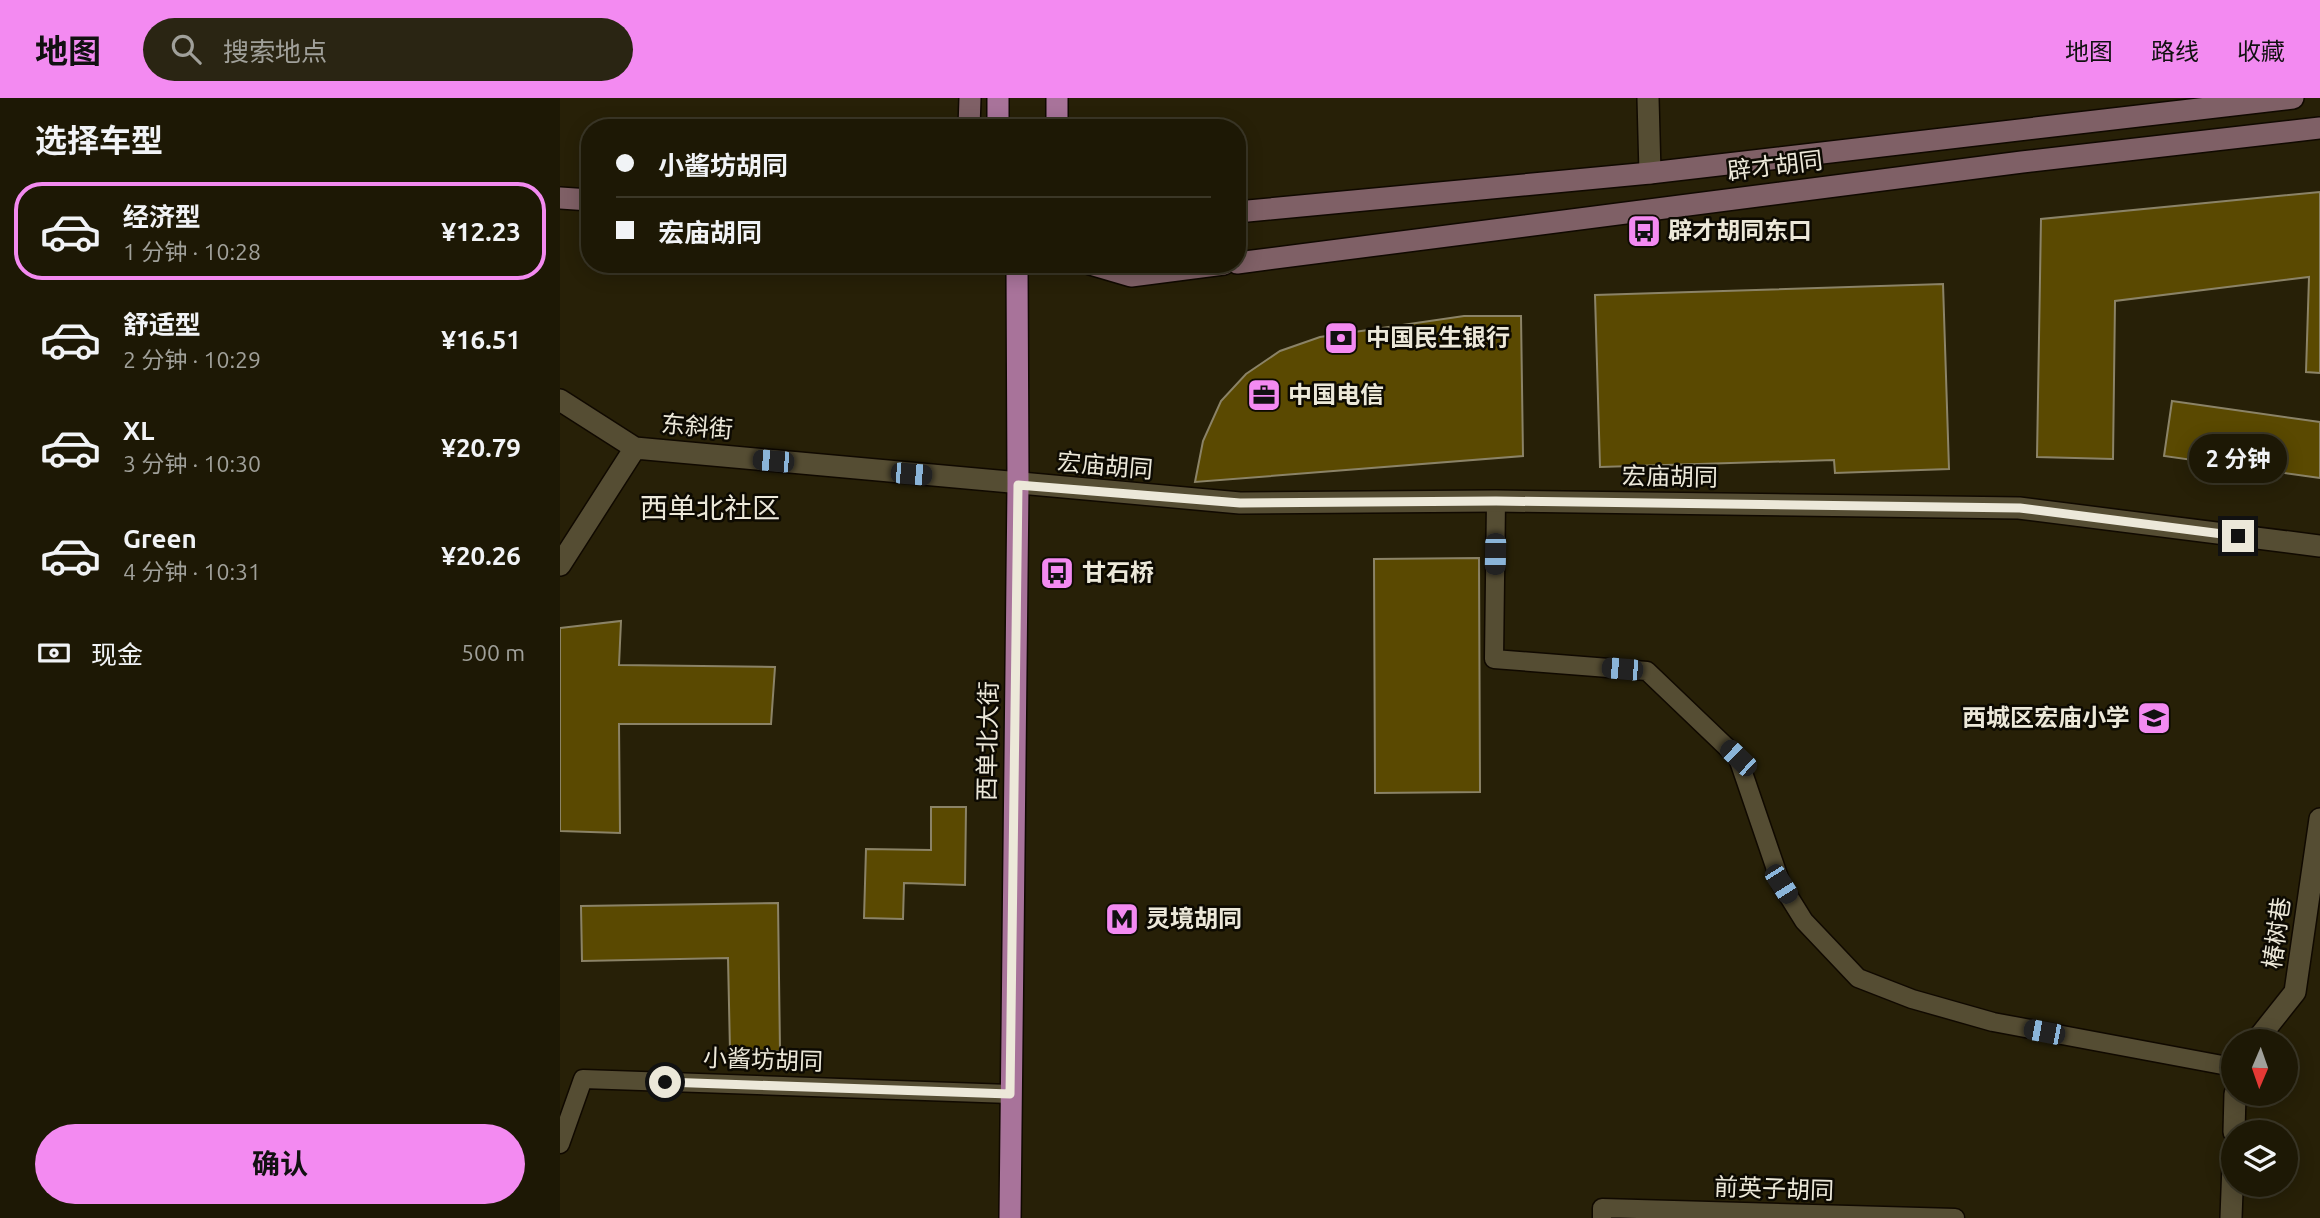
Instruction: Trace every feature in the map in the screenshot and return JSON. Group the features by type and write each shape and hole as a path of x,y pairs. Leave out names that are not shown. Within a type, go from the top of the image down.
{"main road":[{"path":"969,119 970,98"},
{"path":"998,98 998,119"},
{"path":"1057,98 1057,119"},
{"name":"辟才胡同","path":"1246,211 1650,173 2293,98"},
{"name":"辟才胡同","path":"1246,261 1995,165 2320,128"},
{"path":"560,198 581,199"},
{"name":"西单北大街","path":"1010,1218 1018,485 1017,273"},
{"path":"1120,273 1130,276 1154,273"}],"street":[{"path":"1648,98 1650,173"},
{"path":"560,400 635,448"},
{"name":"东斜街","path":"560,565 635,448 1018,485"},
{"name":"宏庙胡同","path":"1018,485 1240,503 1496,501 2020,508 2320,546"},
{"name":"椿树巷","path":"2266,1029 2295,992 2320,819"},
{"path":"2231,1218 2232,1197"}],"lane":[{"path":"1496,501 1494,659 1647,671 1738,758 1781,884 1804,921 1858,978 1912,999 1993,1022 2221,1064"},
{"name":"小酱坊胡同","path":"560,1144 583,1079 1010,1094"},
{"name":"前英子胡同","path":"1602,1218 1602,1208 1955,1218"}],"building":[{"path":"2320,192 2320,373 2306,372 2309,277 2115,301 2113,459 2037,457 2041,219"},
{"path":"1943,284 1949,469 1835,473 1834,460 1600,467 1595,295"},
{"path":"1464,316 1521,316 1523,456 1195,482 1203,441 1221,401 1246,374 1280,351 1320,337"},
{"path":"2172,401 2320,422 2320,478 2164,456"},
{"path":"1479,558 1480,792 1375,793 1374,559"},
{"path":"621,621 619,665 775,667 771,724 619,724 620,833 560,831 560,628"},
{"path":"931,807 966,807 965,885 904,883 903,919 864,918 866,849 931,850"},
{"path":"778,903 780,1051 730,1051 728,958 582,961 581,906"}],"place":[{"name":"辟才胡同东口","path":"1644,231"},
{"name":"中国民生银行","path":"1341,338"},
{"name":"中国电信","path":"1264,395"},
{"name":"甘石桥","path":"1057,573"},
{"name":"西城区宏庙小学","path":"2154,718"},
{"name":"灵境胡同","path":"1122,919"}],"district":[{"name":"西单北社区","path":"710,508"}],"route":[{"path":"665,1082 1010,1094 1018,485 1240,503 1496,501 2020,508 2238,536"}]}
